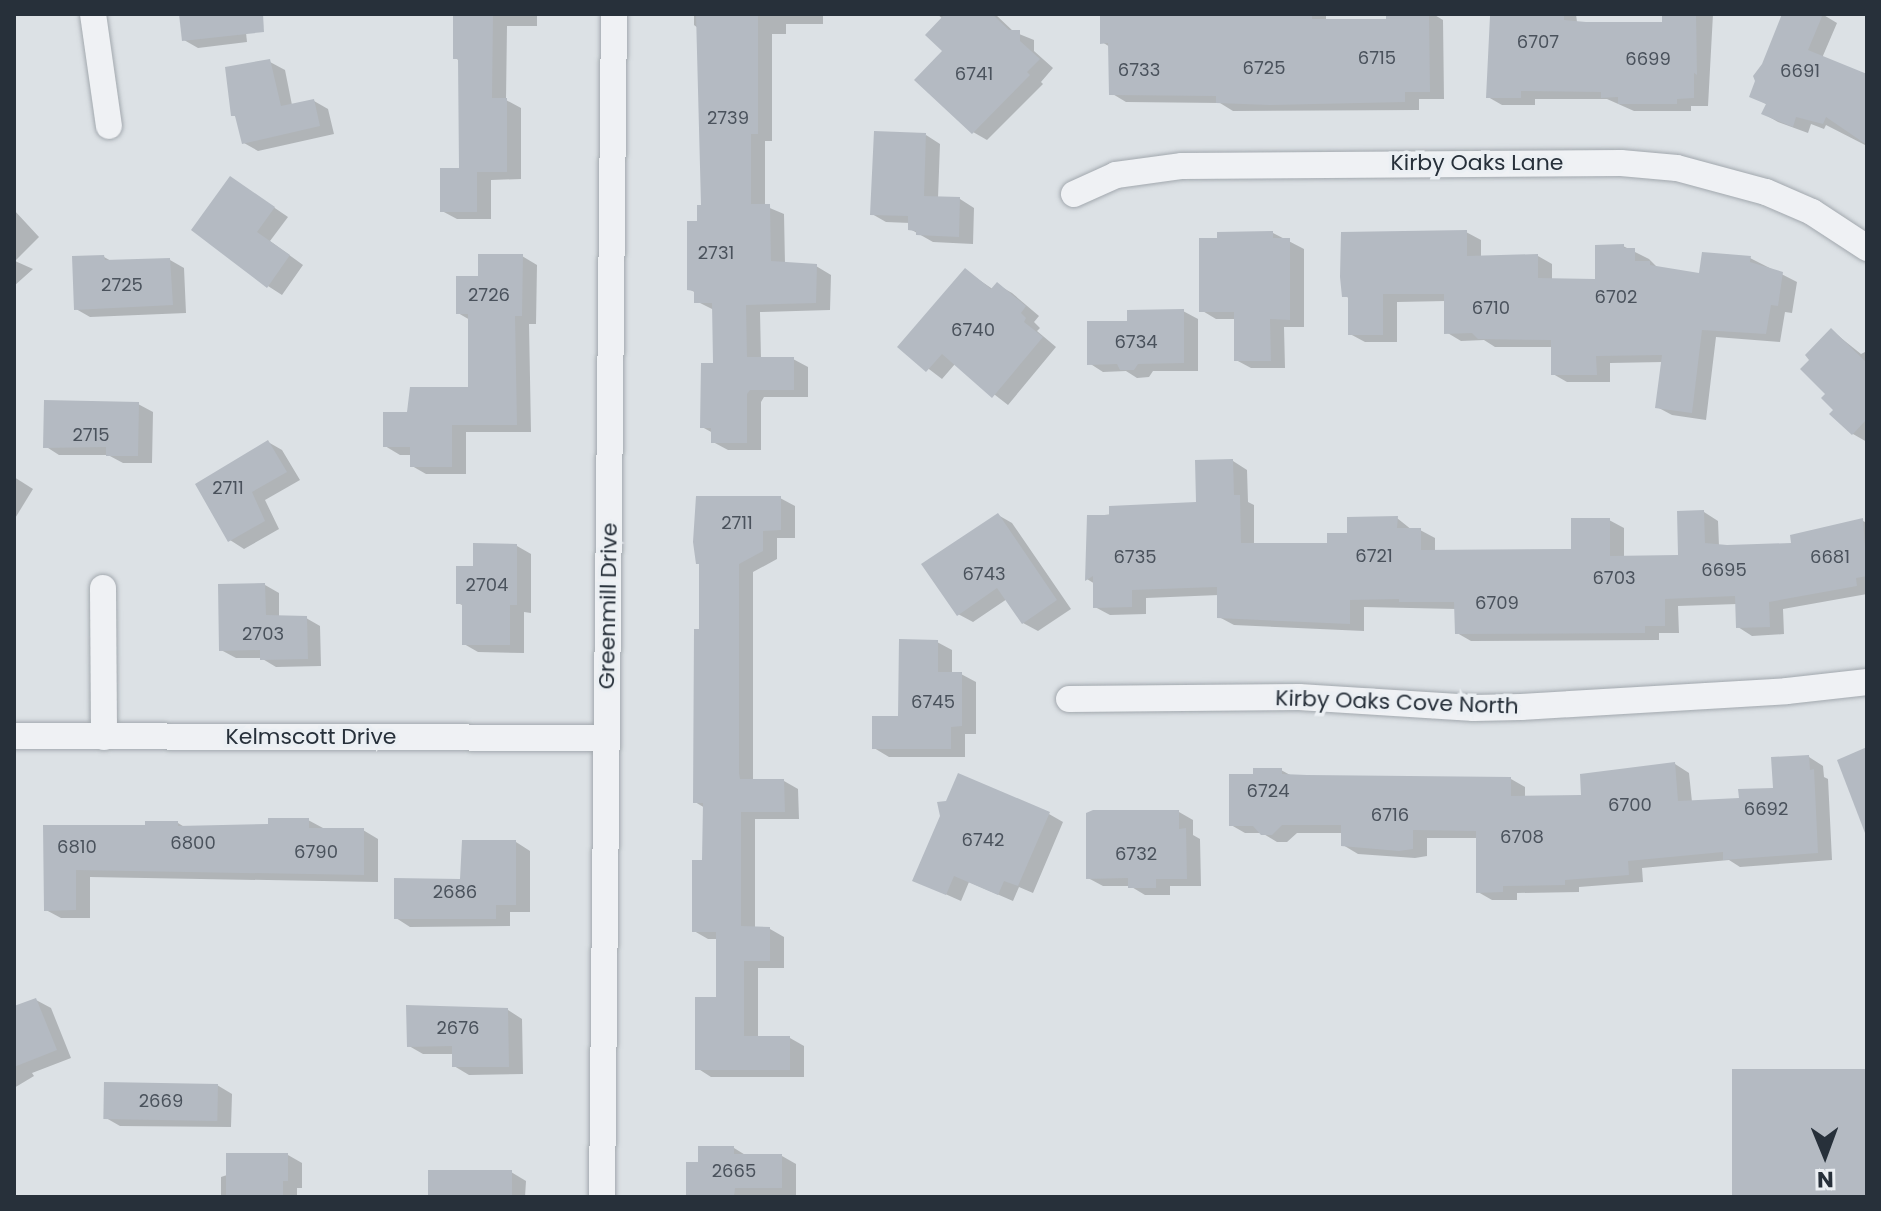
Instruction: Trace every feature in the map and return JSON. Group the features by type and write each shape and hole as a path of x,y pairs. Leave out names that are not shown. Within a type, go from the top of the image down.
{"street":[{"path":"93,14 109,126"},
{"name":"Greenmill Drive","path":"602,1197 614,14"},
{"name":"Kirby Oaks Lane","path":"1074,194 1116,175 1182,166 1621,163 1677,168 1766,192 1812,212 1867,248"},
{"path":"103,588 104,737"},
{"name":"Kirby Oaks Cove North","path":"1069,699 1299,697 1506,708 1787,691 1867,682"},
{"name":"Kelmscott Drive","path":"14,736 607,738"}],"building":[{"path":"179,14 263,14 264,32 182,41"},
{"path":"696,14 758,14 758,134 751,134 751,204 770,204 771,261 817,264 816,303 746,305 747,357 794,357 794,390 750,390 747,394 747,443 711,443 711,428 700,428 701,363 713,363 712,303 694,303 694,291 687,290 687,221 697,221 697,205 701,205"},
{"path":"945,14 992,14 1009,30 1020,30 1020,41 1040,59 1027,72 1030,75 972,134 914,80 942,51 925,35"},
{"path":"1100,14 1312,14 1312,19 1386,19 1386,14 1429,14 1430,92 1405,92 1405,102 1270,105 1216,103 1216,96 1109,95 1108,43 1100,44"},
{"path":"1564,14 1564,20 1586,22 1662,22 1662,14 1696,14 1697,75 1694,73 1694,98 1677,99 1677,104 1618,104 1618,97 1601,98 1601,92 1521,91 1521,98 1486,98 1490,16"},
{"path":"1782,14 1823,14 1808,50 1867,74 1867,145 1826,117 1823,124 1796,117 1793,127 1761,114 1766,104 1749,97 1755,81 1753,76 1762,64"},
{"path":"493,15 492,98 507,98 507,172 477,172 477,212 440,212 440,168 459,168 458,59 453,59 453,16"},
{"path":"270,59 281,106 314,99 320,126 242,144 235,116 231,116 225,67"},
{"path":"874,131 926,133 924,196 960,197 959,237 916,235 916,231 908,230 908,216 870,215"},
{"path":"230,176 275,207 257,232 290,255 267,288 191,230"},
{"path":"1467,230 1467,256 1538,254 1538,278 1595,279 1595,245 1624,244 1624,248 1635,248 1635,261 1650,261 1650,265 1699,273 1702,252 1751,256 1750,262 1783,272 1778,306 1771,305 1766,334 1702,330 1692,413 1655,408 1662,355 1596,356 1597,375 1551,375 1551,340 1478,339 1472,333 1444,334 1444,294 1383,294 1383,335 1348,335 1348,297 1342,297 1340,277 1341,232"},
{"path":"1273,231 1273,238 1290,238 1290,320 1270,319 1271,361 1234,361 1234,312 1199,312 1199,238 1217,238 1217,232"},
{"path":"478,254 523,254 522,316 515,316 517,425 452,425 452,467 410,467 410,447 383,447 383,412 407,412 410,387 468,387 468,314 456,314 456,276 478,276"},
{"path":"104,255 105,260 170,258 173,305 74,310 72,256"},
{"path":"965,268 991,289 997,282 1026,306 1021,313 1026,318 1024,322 1043,337 992,398 942,354 926,372 897,347"},
{"path":"1184,309 1184,363 1138,364 1134,370 1120,370 1117,364 1087,365 1087,321 1127,321 1127,310"},
{"path":"1831,328 1867,363 1867,419 1852,435 1829,414 1833,410 1821,398 1825,394 1800,369 1809,360 1805,355"},
{"path":"44,400 139,402 138,456 106,456 106,447 43,448"},
{"path":"268,440 287,472 252,492 265,521 228,542 195,484"},
{"path":"1233,459 1234,495 1240,495 1241,543 1327,543 1327,533 1347,533 1347,517 1398,516 1397,528 1421,528 1421,550 1571,549 1571,518 1610,518 1610,556 1678,555 1677,511 1704,510 1705,543 1727,545 1791,543 1790,535 1863,518 1867,576 1856,578 1857,586 1769,602 1770,627 1736,628 1735,596 1665,599 1665,626 1645,626 1645,633 1455,634 1454,602 1399,602 1399,599 1350,600 1350,624 1217,618 1217,587 1132,590 1132,607 1093,608 1093,576 1085,581 1087,515 1109,515 1109,506 1196,502 1195,460"},
{"path":"696,496 781,496 781,530 763,531 763,551 739,564 740,779 784,779 785,812 741,812 741,926 770,927 770,961 744,961 744,1036 790,1036 790,1070 695,1070 695,997 716,997 716,932 692,932 692,860 702,860 703,803 693,803 694,629 699,629 699,564 696,564 693,542"},
{"path":"998,513 1057,600 1022,624 997,588 957,616 921,564"},
{"path":"473,543 517,544 517,605 510,605 510,645 462,645 462,604 456,604 456,566 473,566"},
{"path":"265,583 266,615 307,616 308,659 260,660 260,650 219,651 218,584"},
{"path":"899,639 938,640 938,672 962,672 962,726 951,727 951,749 872,749 872,716 898,716"},
{"path":"1867,747 1867,833 1865,833 1837,760"},
{"path":"1809,755 1810,770 1814,769 1818,853 1723,860 1723,852 1628,861 1629,875 1565,880 1565,885 1503,886 1503,892 1476,893 1476,831 1413,830 1413,849 1399,851 1341,846 1341,825 1282,825 1272,835 1261,835 1253,826 1229,826 1229,774 1253,774 1253,768 1282,768 1282,774 1307,775 1511,777 1511,796 1581,795 1580,774 1675,762 1678,801 1739,798 1738,789 1773,788 1771,757"},
{"path":"958,773 1050,812 1018,886 1004,881 998,895 954,876 946,895 912,881 940,816 937,802 946,801"},
{"path":"1093,810 1179,810 1179,829 1186,828 1187,879 1156,879 1156,888 1128,888 1128,878 1086,879 1086,813"},
{"path":"268,818 309,818 309,828 364,828 364,875 76,870 76,910 44,911 43,825 145,825 145,821 178,821 178,826 268,824"},
{"path":"462,840 516,840 516,905 496,905 496,919 394,919 394,878 460,879"},
{"path":"36,998 57,1050 14,1067 14,1006"},
{"path":"406,1005 508,1008 509,1067 452,1067 452,1046 407,1047"},
{"path":"1732,1069 1867,1069 1867,1197 1732,1197"},
{"path":"104,1082 218,1084 217,1121 103,1119"},
{"path":"698,1146 734,1146 734,1154 782,1154 782,1188 735,1188 734,1197 686,1197 686,1162 698,1162"},
{"path":"226,1153 288,1153 288,1181 283,1181 283,1197 226,1197"},
{"path":"428,1170 512,1170 512,1197 428,1197"}]}
